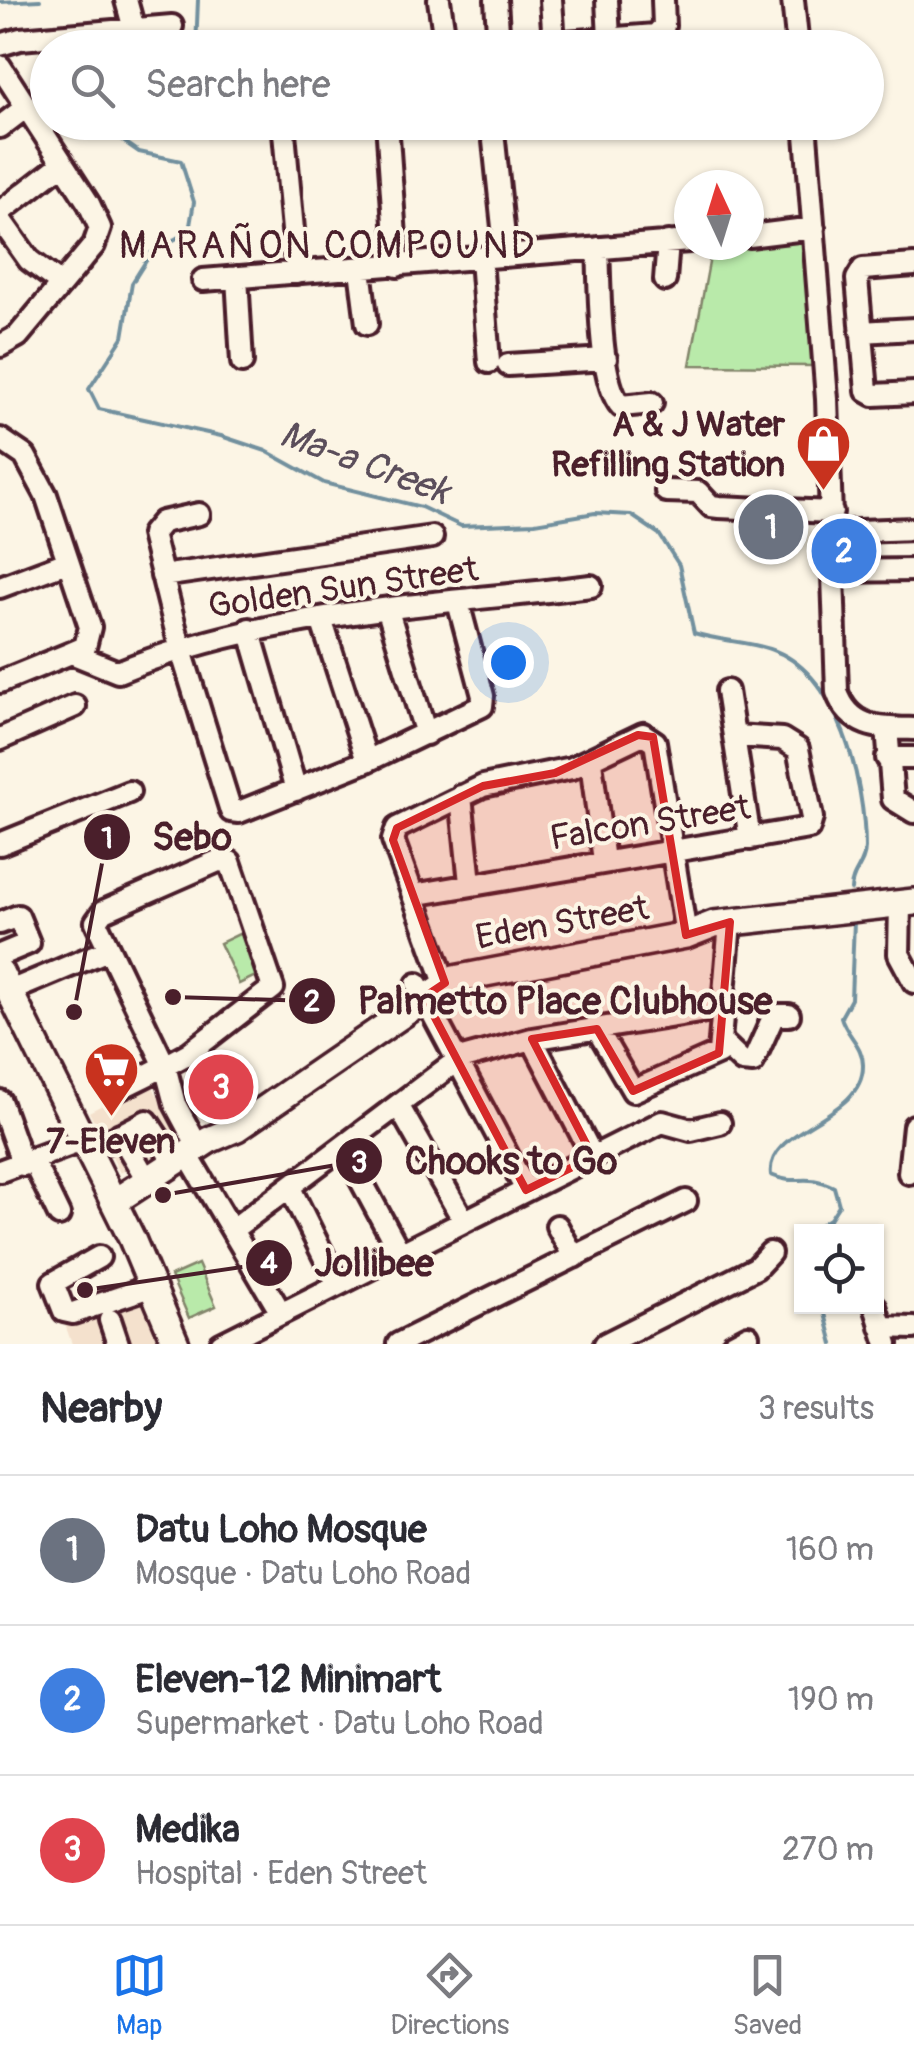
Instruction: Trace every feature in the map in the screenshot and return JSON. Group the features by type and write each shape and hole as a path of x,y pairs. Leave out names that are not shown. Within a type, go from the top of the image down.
{"main road":[{"name":"Eden Street","path":"114,1202 192,1151 228,1117 432,983 685,929 907,903"},
{"path":"8,989 114,1202 176,1344"}],"street":[{"path":"126,0 134,29"},
{"path":"439,0 443,30"},
{"path":"496,0 498,30"},
{"path":"551,0 553,30"},
{"path":"607,0 609,30"},
{"path":"660,30 663,0"},
{"path":"793,0 796,30"},
{"path":"123,30 172,26"},
{"path":"0,45 30,38"},
{"path":"0,66 30,114"},
{"path":"0,126 26,108"},
{"path":"0,346 18,336 100,233 94,213 47,140"},
{"path":"285,140 297,273"},
{"path":"387,140 397,266"},
{"path":"494,140 506,256"},
{"path":"807,140 832,522 835,680 841,704 857,721 914,729"},
{"path":"61,284 29,260 0,216 62,164"},
{"path":"764,234 814,228"},
{"path":"203,280 674,242"},
{"path":"598,248 606,359 616,401 630,406 652,402"},
{"path":"665,280 674,254"},
{"path":"481,259 499,364 606,359"},
{"path":"914,265 859,272 870,394 914,393"},
{"path":"360,268 367,324"},
{"path":"237,277 242,362"},
{"path":"862,332 914,329"},
{"path":"0,439 30,463 53,512 90,634 84,646 71,653 0,682"},
{"path":"666,491 698,492 711,506 914,529"},
{"path":"199,514 162,522 152,534 180,647 231,811 239,812 367,761 484,703 458,602"},
{"path":"162,576 432,536"},
{"path":"0,587 67,562"},
{"path":"832,571 914,570"},
{"name":"Golden Sun Street","path":"71,653 118,672 180,647 249,629 591,586"},
{"path":"388,611 426,734"},
{"path":"321,619 367,761"},
{"path":"249,629 296,790"},
{"path":"727,690 750,839"},
{"path":"0,739 75,706"},
{"path":"886,728 893,799 914,812"},
{"path":"526,1190 458,1060 432,983 413,895 394,833 483,786 556,773 590,762 649,734 655,742 685,929"},
{"name":"Falcon Street","path":"413,895 802,831 812,824 801,756 794,744 782,738 736,736"},
{"path":"887,758 914,758"},
{"path":"590,762 604,861"},
{"path":"0,844 129,792"},
{"path":"461,796 470,883"},
{"path":"120,1089 165,1066 189,1053 273,988 234,866 218,861 100,913 96,922 165,1066 192,1151 281,1314"},
{"path":"907,903 899,954 914,982"},
{"path":"0,924 18,916 29,943 0,955"},
{"path":"597,1029 633,1090 713,1057 723,1043 722,923"},
{"path":"8,989 61,980 75,965 108,950"},
{"path":"232,1230 458,1060 532,1039 725,1008"},
{"path":"723,1043 742,1061 753,1062 774,1015 789,1015"},
{"path":"532,1039 593,1157"},
{"path":"0,1101 28,1163 58,1215"},
{"path":"398,1105 464,1222"},
{"path":"0,1171 87,1146 149,1122 192,1151"},
{"path":"221,1344 654,1126 670,1122 690,1130 720,1123"},
{"path":"908,1173 914,1126"},
{"path":"120,1134 147,1180"},
{"path":"343,1148 400,1254"},
{"path":"290,1188 338,1284"},
{"path":"398,1344 686,1201"},
{"path":"557,1226 574,1256"},
{"path":"605,1344 756,1268 770,1253"},
{"path":"99,1257 53,1283 64,1311 73,1313 153,1286"},
{"path":"110,1320 118,1344"},
{"path":"881,1326 914,1328"}],"highlighted area":[{"path":"638,735 653,737 686,935 730,922 719,1053 633,1091 597,1029 532,1039 593,1157 526,1190 424,997 445,983 393,840 397,828 483,786 555,773"}],"shaded area":[{"path":"149,1080 183,1141 120,1173 89,1112"},
{"path":"143,1293 159,1344 72,1344 63,1319"}],"green space":[{"path":"808,237 816,366 690,365 710,260 764,260 764,244"},
{"path":"241,933 260,974 239,984 220,943"},
{"path":"198,1264 216,1306 189,1318 171,1276"}],"waterway":[{"name":"Ma-a Creek","path":"0,2 40,0"},
{"name":"Ma-a Creek","path":"197,30 198,0"},
{"name":"Ma-a Creek","path":"122,140 139,152 181,161 194,202 189,231 151,253 132,283 123,337 89,389 99,409 221,436 266,451 324,483 421,507 461,526 535,523 595,513 631,515 659,534 679,565 694,633 770,649 794,662 831,705 853,763 864,822 864,854 851,890"},
{"name":"Ma-a Creek","path":"822,1224 839,1205 834,1187 815,1180 788,1180 771,1175 773,1159 783,1145 848,1099 859,1084 863,1059 841,1017 851,999 854,921"},
{"name":"Ma-a Creek","path":"825,1314 833,1344"}],"place":[{"name":"A & J Water Refilling Station","path":"824,493"},
{"name":"Datu Loho Mosque","path":"771,527"},
{"name":"Eleven-12 Minimart","path":"844,551"},
{"name":"Palmetto Place Clubhouse","path":"173,997"},
{"name":"Sebo","path":"74,1012"},
{"name":"Medika","path":"221,1087"},
{"name":"7-Eleven","path":"111,1119"},
{"name":"Chooks to Go","path":"163,1195"},
{"name":"Jollibee","path":"85,1290"}],"district":[{"name":"MARAÑON COMPOUND","path":"328,245"}]}
